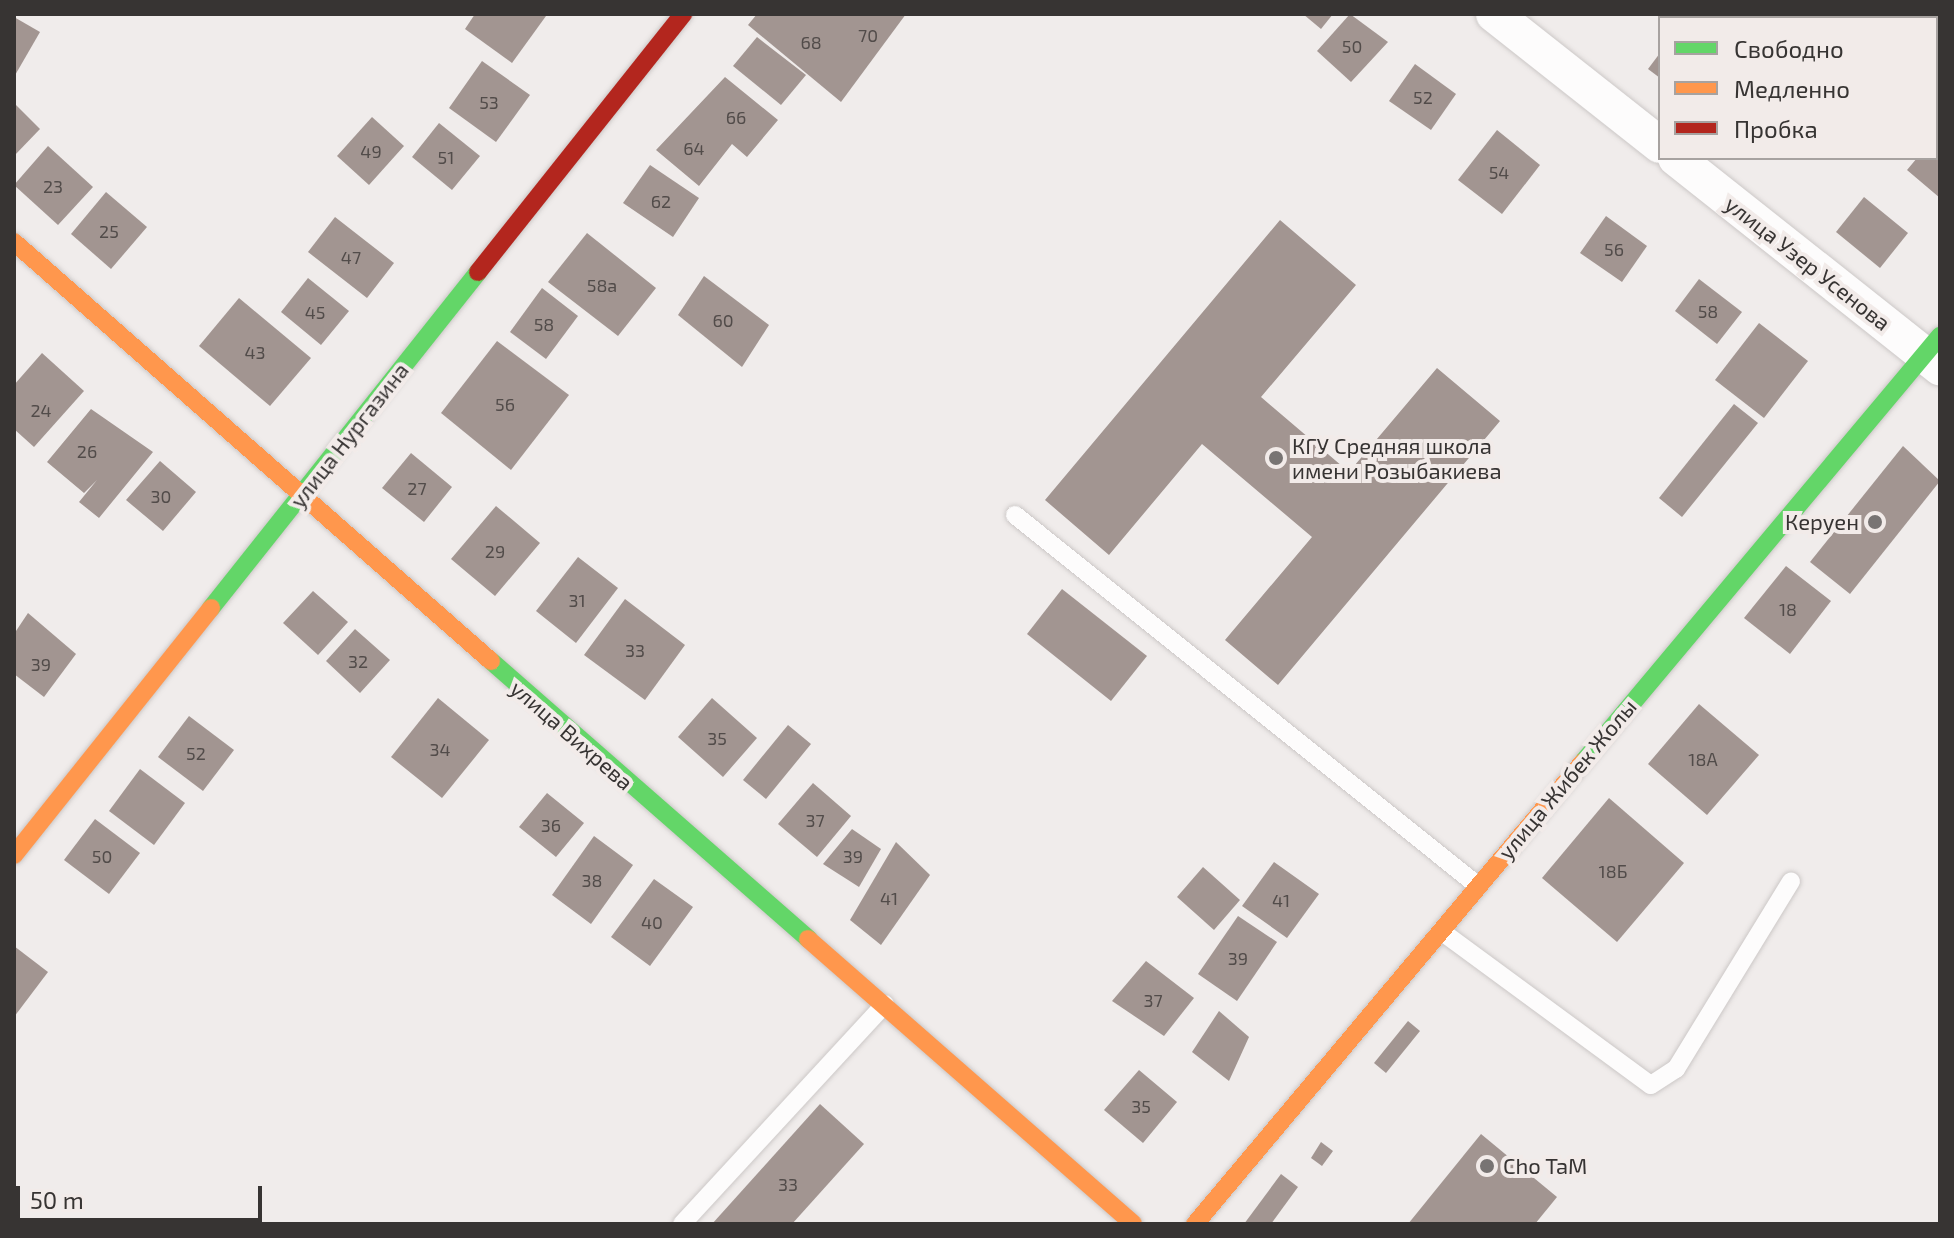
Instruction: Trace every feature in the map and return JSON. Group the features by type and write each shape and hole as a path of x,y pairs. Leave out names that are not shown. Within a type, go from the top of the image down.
{"street":[{"name":"улица Нургазина","path":"14,855 683,14"},
{"path":"1494,14 1658,143"},
{"name":"улица Узер Усенова","path":"1679,160 1935,353"},
{"name":"улица Вихрева","path":"14,242 299,499 885,1004 1133,1224"},
{"name":"улица Жибек Жолы","path":"1195,1224 1477,885 1935,353"}],"lane":[{"path":"1015,515 1477,885"},
{"path":"1441,931 1651,1085 1676,1069 1791,881"},
{"path":"682,1224 885,1004"}],"building":[{"path":"475,14 546,16 512,63 465,29"},
{"path":"757,14 906,14 841,102 748,25"},
{"path":"1303,14 1333,14 1321,29"},
{"path":"1350,14 1388,42 1351,82 1317,51"},
{"path":"1940,14 1938,30 1938,16 1865,16"},
{"path":"14,17 40,32 14,77"},
{"path":"757,37 806,75 781,105 733,66"},
{"path":"1658,56 1658,76 1648,69"},
{"path":"482,61 530,95 496,142 449,108"},
{"path":"1415,64 1456,94 1431,130 1389,101"},
{"path":"725,77 778,120 747,157 732,144 699,186 656,150"},
{"path":"14,103 40,129 14,156"},
{"path":"372,117 404,146 369,185 337,156"},
{"path":"439,123 480,156 452,190 412,157"},
{"path":"1497,130 1540,165 1502,214 1458,180"},
{"path":"1940,130 1940,198 1907,170 1915,160 1938,160"},
{"path":"48,146 93,187 58,225 14,185"},
{"path":"650,165 699,198 673,237 623,203"},
{"path":"106,192 147,227 111,269 71,234"},
{"path":"1864,197 1908,233 1880,268 1836,232"},
{"path":"1606,216 1647,246 1622,282 1580,253"},
{"path":"335,217 394,263 367,298 308,252"},
{"name":"КГУ Средняя школа имени Розыбакиева","path":"1280,220 1356,285 1261,397 1349,472 1437,368 1500,421 1278,685 1225,640 1312,537 1202,444 1109,555 1045,500"},
{"path":"587,233 656,288 618,336 548,282"},
{"path":"704,276 769,325 742,367 678,315"},
{"path":"308,278 349,311 321,345 281,312"},
{"path":"1699,279 1742,312 1717,344 1675,311"},
{"path":"542,288 578,316 546,359 510,332"},
{"path":"239,298 311,358 270,406 199,346"},
{"path":"1759,323 1808,361 1764,418 1715,380"},
{"path":"497,341 569,395 511,470 441,413"},
{"path":"42,353 84,391 34,447 14,429 14,385"},
{"path":"1734,404 1758,423 1682,517 1659,498"},
{"path":"91,409 153,452 99,518 79,502 97,480 84,493 47,462"},
{"name":"Керуен","path":"1903,446 1940,481 1850,594 1810,562"},
{"path":"411,453 452,487 424,522 382,488"},
{"path":"160,461 196,492 163,531 126,500"},
{"path":"496,506 540,543 495,596 451,559"},
{"path":"578,557 618,588 576,643 536,611"},
{"path":"1786,566 1831,601 1790,654 1744,618"},
{"path":"1062,589 1147,656 1111,701 1027,634"},
{"path":"313,591 348,622 318,655 283,623"},
{"path":"625,599 685,645 645,700 584,655"},
{"path":"28,613 76,654 44,697 14,674 14,634"},
{"path":"355,629 390,660 360,693 326,661"},
{"path":"438,698 489,740 442,798 391,757"},
{"path":"712,698 757,738 723,777 678,737"},
{"path":"1699,704 1759,755 1707,815 1648,764"},
{"path":"189,716 234,750 203,791 158,757"},
{"path":"788,725 811,744 766,799 743,780"},
{"path":"140,769 185,803 154,845 109,811"},
{"path":"813,783 851,816 817,857 778,824"},
{"path":"547,793 584,823 556,857 519,827"},
{"path":"1609,798 1684,863 1617,942 1542,878"},
{"path":"95,819 140,853 109,894 64,860"},
{"path":"852,829 881,849 859,887 823,864"},
{"path":"594,836 633,865 591,924 552,895"},
{"path":"896,842 930,875 881,945 850,920"},
{"path":"1274,862 1319,894 1287,938 1242,906"},
{"path":"1203,867 1240,900 1214,930 1177,897"},
{"path":"654,879 693,907 650,966 611,937"},
{"path":"1238,916 1277,942 1237,1001 1198,974"},
{"path":"14,946 48,972 14,1017"},
{"path":"1146,961 1194,998 1164,1036 1112,1001"},
{"path":"1219,1011 1249,1037 1229,1081 1192,1052"},
{"path":"1408,1021 1420,1031 1386,1073 1374,1063"},
{"path":"1139,1070 1177,1102 1143,1143 1104,1110"},
{"path":"820,1104 864,1144 792,1224 712,1224"},
{"name":"Cho TaM","path":"1481,1134 1557,1197 1535,1224 1408,1224"},
{"path":"1321,1142 1333,1151 1322,1166 1311,1158"},
{"path":"1281,1174 1298,1187 1271,1224 1244,1224"}],"traffic: fast":[{"path":"211,608 478,272"},
{"path":"1583,762 1940,336"},
{"path":"491,661 808,939"}],"traffic: slow":[{"path":"14,242 491,661"},
{"path":"14,855 211,608"},
{"path":"1195,1224 1583,762"},
{"path":"808,939 1133,1224"}],"traffic: jam":[{"path":"478,272 683,14"}],"place":[{"name":"КГУ Средняя школа имени Розыбакиева","path":"1276,458"},
{"name":"Керуен","path":"1875,522"},
{"name":"Cho TaM","path":"1487,1166"}]}
